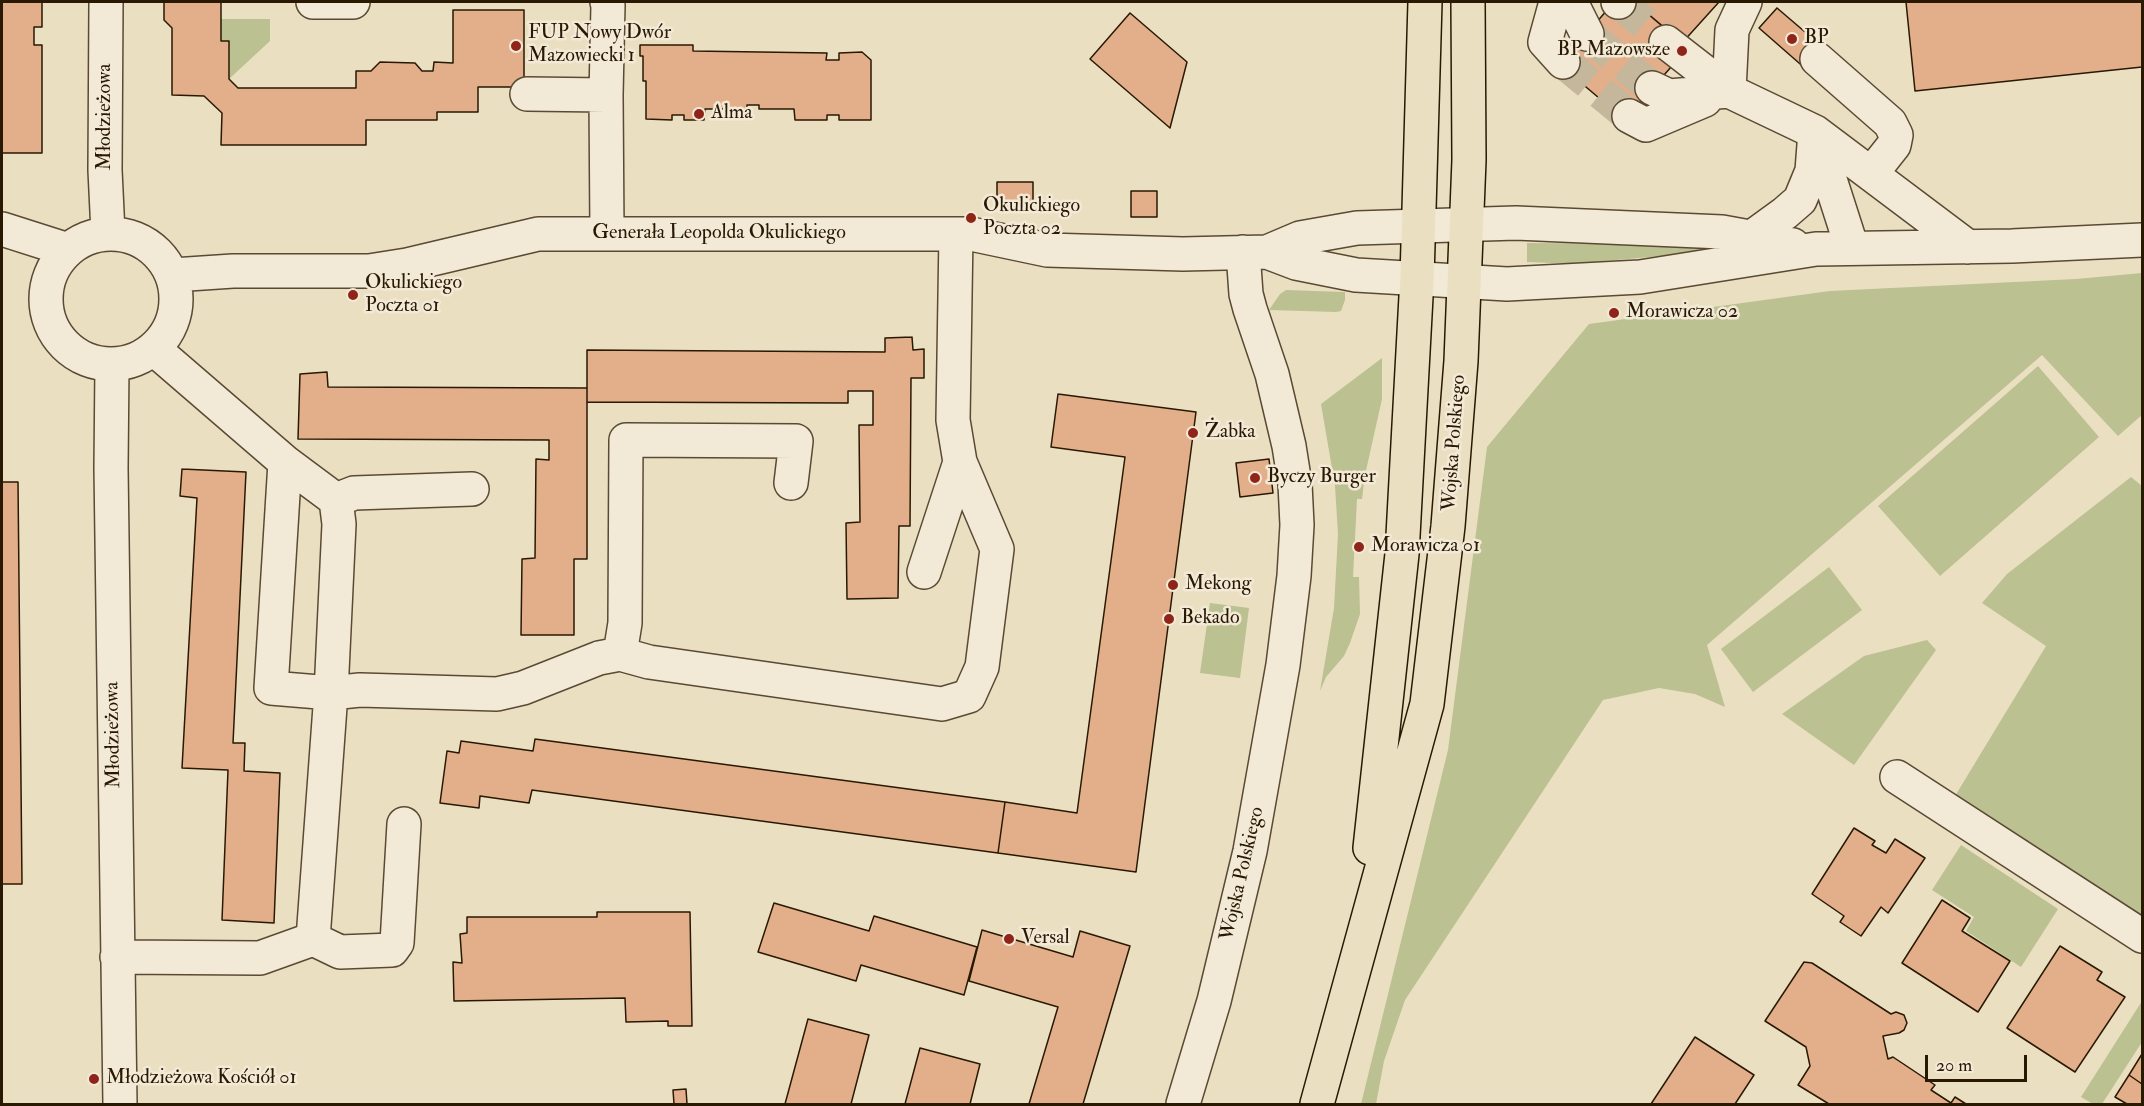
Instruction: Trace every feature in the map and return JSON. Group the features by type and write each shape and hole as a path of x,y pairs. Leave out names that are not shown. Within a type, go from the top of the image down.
{"main road":[{"name":"Wojska Polskiego","path":"1359,945 1402,554 1417,278 1425,2"},
{"name":"Wojska Polskiego","path":"1317,1104 1427,704 1448,526 1461,361 1469,160 1468,2"}],"street":[{"name":"Młodzieżowa","path":"106,2 105,170 108,233"},
{"path":"313,2 353,2"},
{"path":"607,2 609,5 606,95 607,233"},
{"path":"1556,2 1545,42 1563,62"},
{"path":"1572,2 1587,34"},
{"path":"1729,91 1732,30 1745,2"},
{"path":"1666,42 1729,91 1815,132 1968,247"},
{"path":"1817,59 1890,123 1896,135 1894,145 1871,174"},
{"path":"1652,88 1669,96 1729,91"},
{"path":"1629,116 1646,125 1729,91"},
{"path":"526,94 606,95"},
{"path":"1752,237 1800,200 1812,171 1815,132"},
{"path":"1815,132 1852,248"},
{"name":"Generała Leopolda Okulickiego","path":"173,275 233,271 369,271 407,265 538,234 971,234 1047,250 1183,254 1255,252 1300,238 1346,230 1539,223 1722,232 1816,249"},
{"path":"2,229 68,250"},
{"path":"108,233 135,238 158,252 173,275 177,302 171,328 154,350 135,361 112,365 81,358 57,337 46,307 49,276 68,250 86,238 108,233"},
{"path":"285,462 271,688 331,693 360,690 497,694 523,688 599,658 620,654 649,662 942,704 969,696 982,667 997,549 960,462 953,420 956,234"},
{"path":"1816,249 1968,247 2142,240"},
{"name":"Generała Leopolda Okulickiego","path":"1255,252 1330,271 1507,284 1640,277 1816,249"},
{"name":"Wojska Polskiego","path":"1183,1104 1214,1001 1250,851 1283,665 1294,576 1297,525 1292,465 1272,374 1248,302 1255,252"},
{"path":"154,350 285,462 336,500 339,524 331,693 313,939"},
{"name":"Młodzieżowa","path":"112,365 111,468 120,1104"},
{"path":"620,654 625,622 626,440 796,441 791,483"},
{"path":"924,572 960,462"},
{"path":"336,500 354,493 472,489"},
{"path":"1897,777 2142,936"},
{"path":"117,957 260,958 313,939 340,952 392,950 397,943 404,824"}],"green space":[{"path":"221,19 270,19 270,41 229,79 229,41 221,41"},
{"path":"1527,243 1705,244 1707,252 1582,263 1527,262"},
{"path":"2142,273 2142,415 2118,436 2042,355 1707,645 1725,707 1695,694 1659,688 1603,700 1405,1000 1384,1061 1376,1104 1361,1104 1448,750 1487,447 1589,324 1830,291 2076,279"},
{"path":"1286,290 1345,292 1345,300 1341,311 1336,312 1269,310 1280,294"},
{"path":"1382,358 1382,399 1362,499 1357,499 1353,577 1359,577 1360,614 1344,656 1326,677 1320,691 1334,608 1338,534 1335,486 1321,404"},
{"path":"2038,366 2099,437 1940,576 1878,506"},
{"path":"2131,477 2142,486 2142,922 1952,801 2046,646 1982,603 2007,574"},
{"path":"1829,567 1862,610 1753,692 1721,649"},
{"path":"1210,603 1249,608 1240,678 1200,673"},
{"path":"1927,640 1936,650 1854,765 1782,714 1864,656"},
{"path":"1961,845 2058,909 2021,967 1966,931 1974,917 1932,890"},
{"path":"2142,1001 2142,1042 2102,1104 2093,1104 2081,1097"}],"building":[{"path":"2,2 42,2 42,27 34,27 34,45 42,45 42,153 2,153"},
{"path":"164,2 221,2 221,41 229,41 229,79 238,88 356,88 356,71 371,71 380,62 415,63 422,71 433,71 434,62 453,63 453,10 524,10 524,87 478,87 478,112 437,112 437,120 366,120 366,145 221,145 222,113 204,96 172,95 172,28 164,20"},
{"path":"1634,2 1672,34 1678,59 1625,120 1560,65 1613,3"},
{"path":"1634,2 1719,2 1682,43"},
{"path":"1906,2 2142,2 2142,67 1915,91"},
{"name":"BP","path":"1777,8 1825,49 1807,70 1759,28"},
{"path":"1130,13 1187,62 1170,128 1090,59"},
{"path":"640,45 693,45 693,51 827,53 826,60 839,60 839,53 862,52 871,60 871,120 839,120 839,115 827,115 827,120 795,120 794,109 759,109 759,105 747,105 747,109 705,109 704,120 684,120 684,115 672,115 672,120 646,119 646,81 643,81 643,56 640,56"},
{"path":"997,182 1033,182 1033,206 997,206"},
{"path":"1131,191 1157,191 1157,217 1131,217"},
{"path":"912,337 913,350 924,349 924,378 911,378 910,526 899,526 898,598 847,599 846,523 860,522 859,425 873,425 873,391 848,391 848,403 587,402 587,350 885,352 885,338"},
{"path":"327,372 328,387 587,388 587,559 574,559 574,635 521,635 522,559 535,558 536,459 549,460 549,440 298,439 300,374"},
{"path":"1058,394 1196,412 1136,872 998,853 1005,802 1077,813 1125,457 1051,447"},
{"name":"Byczy Burger","path":"1269,459 1273,493 1240,497 1236,463"},
{"path":"182,469 246,472 233,743 245,743 244,771 280,773 274,923 222,920 228,770 182,768 197,498 180,496"},
{"path":"2,482 18,482 22,884 2,884"},
{"path":"535,739 1005,802 998,853 532,790 529,803 480,796 479,808 440,803 447,751 459,753 461,741 533,751"},
{"path":"1854,828 1875,841 1872,845 1886,853 1895,839 1925,858 1888,913 1881,907 1861,936 1840,922 1844,916 1812,894"},
{"path":"1942,900 1970,918 1962,931 2010,961 1978,1012 1902,963"},
{"path":"774,903 869,931 874,916 977,947 964,995 861,965 856,981 758,952"},
{"path":"597,912 690,912 692,1026 668,1026 668,1021 626,1022 625,998 454,1001 453,962 462,963 460,934 467,933 467,917 597,917"},
{"path":"982,930 1073,957 1080,931 1130,946 1083,1104 1029,1104 1058,1007 969,981"},
{"path":"2060,946 2102,972 2097,980 2125,997 2075,1072 2007,1028"},
{"path":"1804,962 1812,963 1891,1014 1896,1012 1904,1015 1907,1023 1904,1030 1883,1036 1888,1059 1893,1057 1935,1085 1931,1090 1951,1103 1955,1097 1966,1104 1829,1104 1798,1085 1810,1066 1806,1047 1765,1021"},
{"path":"808,1019 869,1035 851,1104 785,1104"},
{"path":"1695,1037 1754,1075 1735,1104 1651,1104"},
{"path":"920,1048 980,1064 970,1104 905,1104"},
{"path":"2142,1054 2142,1084 2129,1075"},
{"path":"2129,1075 2142,1084 2142,1104 2127,1104 2115,1097"},
{"path":"686,1089 687,1104 674,1104 673,1090"}],"tunnel":[{"path":"1619,2 1666,42"},
{"path":"1587,34 1652,88"},
{"path":"1563,62 1629,116"}],"place":[{"name":"BP","path":"1792,39"},
{"name":"FUP Nowy Dwór Mazowiecki 1","path":"516,46"},
{"name":"BP Mazowsze","path":"1682,51"},
{"name":"Alma","path":"699,114"},
{"name":"Okulickiego Poczta 02","path":"971,218"},
{"name":"Okulickiego Poczta 01","path":"353,295"},
{"name":"Morawicza 02","path":"1614,313"},
{"name":"Żabka","path":"1193,433"},
{"name":"Byczy Burger","path":"1255,478"},
{"name":"Morawicza 01","path":"1359,547"},
{"name":"Mekong","path":"1173,585"},
{"name":"Bekado","path":"1169,619"},
{"name":"Versal","path":"1009,939"},
{"name":"Młodzieżowa Kościół 01","path":"94,1079"}]}
